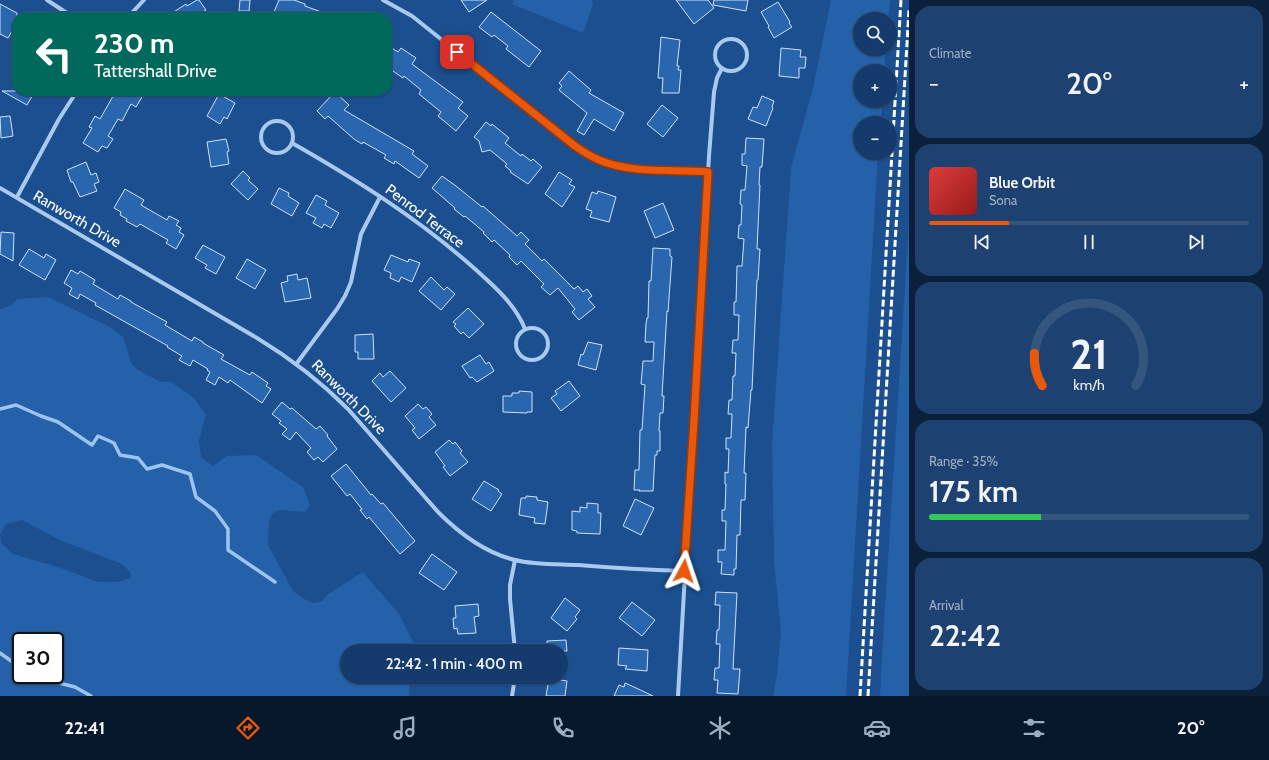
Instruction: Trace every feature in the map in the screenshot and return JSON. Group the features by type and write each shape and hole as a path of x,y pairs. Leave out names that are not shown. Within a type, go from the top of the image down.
{"street":[{"path":"47,0 65,12"},
{"path":"133,12 144,0"},
{"path":"384,0 412,16 575,146 592,157 612,164 634,168 708,172"},
{"path":"734,39 740,41 746,48 747,54 744,64 732,71 722,68 716,59 716,48 724,40 734,39"},
{"path":"678,696 708,172 714,92 717,78 722,68"},
{"path":"17,197 59,119 74,96"},
{"path":"275,121 286,123 292,131 292,143 287,150 283,152 273,152 264,146 261,136 262,131 265,126 275,121"},
{"name":"Penrod Terrace","path":"292,143 339,169 420,224 482,276 517,311 525,329"},
{"name":"Ranworth Drive","path":"0,188 257,338 296,364 318,381 348,409 452,526 484,547 515,560 545,564 684,571"},
{"path":"296,364 345,296 352,282 361,234 380,197"},
{"path":"536,328 541,330 547,338 548,348 546,352 538,359 533,360 524,357 519,353 516,343 520,333 525,329 536,328"},
{"path":"515,560 510,585 510,599 515,644"},
{"path":"512,696 514,684"}],"shaded area":[{"path":"514,0 592,0 593,4 583,33 512,4"},
{"path":"831,0 890,0 889,12 853,12 853,56 885,56 885,64 853,64 853,108 882,108 881,116 853,116 853,160 878,160 846,696 773,696 777,674 781,630 774,562 772,443 791,168 813,88"},
{"path":"909,221 909,696 880,696 882,656"},
{"path":"48,297 110,327 123,337 132,365 138,370 161,382 171,382 194,398 206,415 199,440 201,457 213,466 227,456 256,455 303,487 310,505 305,512 280,510 273,513 269,520 268,545 293,591 306,600 314,603 322,601 328,594 363,572 399,614 413,644 340,644 340,684 410,684 409,696 0,696 0,536 2,544 13,554 64,569 98,582 118,582 131,578 131,573 122,564 62,541 22,520 6,524 0,535 0,309 12,305 17,299"}],"building":[{"path":"199,0 206,10 203,12 174,12 186,4 187,6"},
{"path":"240,0 250,0 249,11 239,11"},
{"path":"279,0 294,0 321,12 274,12"},
{"path":"461,0 487,0 469,12"},
{"path":"676,0 708,0 714,8 694,24"},
{"path":"714,0 748,0 746,11 713,5"},
{"path":"778,2 792,27 774,38 761,12"},
{"path":"0,4 15,12 12,12 12,31 8,38 0,34"},
{"path":"491,12 541,51 529,67 506,49 508,46 494,35 492,37 479,27"},
{"path":"661,37 680,40 677,66 679,66 678,70 681,70 679,93 662,93 663,78 658,78"},
{"path":"392,48 398,52 401,48 416,58 412,64 463,102 458,108 468,116 456,131 438,116 441,112 419,94 421,90 404,76 403,78 392,70"},
{"path":"781,48 801,50 800,57 806,57 805,68 799,68 799,78 779,76"},
{"path":"569,71 591,90 589,93 624,113 614,131 594,119 584,135 577,131 587,113 559,90 562,86 559,83"},
{"path":"2,91 12,91 12,96 32,96 27,105"},
{"path":"113,96 142,97 136,107 131,104 122,121 118,119 108,136 113,139 107,148 102,146 98,152 83,143 92,128 89,127 95,116 100,119"},
{"path":"218,96 223,96 235,103 227,119 224,117 220,124 207,116"},
{"path":"331,96 339,96 349,105 344,110 414,151 412,154 428,166 419,178 395,161 394,164 384,158 386,155 363,142 362,144 354,139 328,116 325,119 317,111"},
{"path":"762,96 774,101 766,126 748,119 753,107 757,108"},
{"path":"662,105 678,118 663,137 647,124"},
{"path":"10,116 13,136 1,138 0,117"},
{"path":"486,122 491,126 492,124 509,138 505,143 521,156 522,154 531,161 533,159 542,167 528,184 510,172 511,171 505,166 507,164 490,150 482,152 479,141 474,137"},
{"path":"746,138 764,139 759,185 757,249 760,249 757,280 752,390 748,428 746,427 744,473 746,473 745,500 741,500 740,535 737,535 736,569 734,569 734,575 721,574 722,562 718,562 718,550 725,550 726,521 722,521 722,510 725,510 725,472 728,473 729,449 726,449 726,438 731,438 732,414 728,414 729,400 732,400 733,376 735,376 736,353 732,353 733,340 738,340 739,315 734,315 734,302 736,302 737,266 742,266 744,239 738,238 739,225 741,225 741,190 745,190 747,166 742,165 742,154 745,154"},
{"path":"226,139 229,151 227,152 229,164 211,167 207,142"},
{"path":"86,162 91,175 96,173 99,182 94,184 97,191 80,197 73,182 71,182 67,170"},
{"path":"243,171 250,178 248,180 258,189 248,200 231,184"},
{"path":"559,172 572,180 569,184 575,187 562,207 545,194"},
{"path":"442,176 482,207 483,206 517,236 521,232 529,240 525,244 542,261 544,259 574,289 578,286 583,292 587,289 592,296 588,299 595,307 579,320 572,312 575,309 558,288 550,295 541,287 544,284 521,261 517,265 509,257 510,255 494,240 492,242 483,233 484,232 454,209 455,208 432,188"},
{"path":"279,188 289,193 288,196 299,203 292,216 271,204"},
{"path":"125,189 144,200 141,205 167,220 169,216 179,221 176,225 181,228 179,232 184,235 176,249 166,243 168,240 140,224 137,227 126,221 127,219 120,215 121,212 114,208"},
{"path":"598,191 616,197 609,222 590,217 592,211 586,209 592,192 597,194"},
{"path":"316,195 327,201 325,205 339,213 331,228 324,224 322,228 313,223 316,218 306,213"},
{"path":"663,203 674,230 655,238 644,211"},
{"path":"1,232 14,233 13,261 0,254"},
{"path":"203,245 225,257 216,274 205,268 207,265 195,258"},
{"path":"653,248 670,249 670,256 672,257 662,396 664,396 663,413 660,413 660,451 657,451 657,455 655,455 653,491 639,491 640,490 634,490 635,470 639,470 640,430 642,430 645,385 641,384 643,361 653,361 654,342 645,342"},
{"path":"29,249 44,258 46,254 56,260 45,280 19,265"},
{"path":"391,255 408,262 409,259 420,263 412,282 401,277 399,282 390,278 391,273 384,270"},
{"path":"247,259 266,270 255,289 236,278"},
{"path":"71,270 78,274 80,271 95,280 93,284 118,299 120,295 131,301 167,322 165,325 192,341 194,337 224,355 221,359 250,375 252,372 268,383 266,386 271,389 262,403 230,380 228,383 219,377 215,385 206,380 210,372 207,370 208,369 193,360 190,366 179,360 182,356 167,347 168,346 95,305 96,303 80,294 78,299 69,294 72,288 64,283"},
{"path":"297,274 298,280 307,278 311,298 285,302 281,283 288,281 287,276"},
{"path":"431,277 444,290 447,287 455,294 441,310 419,291"},
{"path":"468,308 484,324 469,338 463,332 461,334 454,326 456,324 453,322"},
{"path":"373,334 374,359 358,359 358,352 355,352 355,335"},
{"path":"588,342 602,345 596,370 578,365 581,354 583,355"},
{"path":"480,355 486,364 489,362 494,371 477,382 472,377 470,378 462,366"},
{"path":"390,371 406,388 391,402 372,381 380,373 383,377"},
{"path":"569,381 580,396 561,411 551,398 557,394 555,391"},
{"path":"519,391 532,392 532,412 503,412 503,396 512,396 512,393 519,393"},
{"path":"282,402 290,409 292,408 316,429 320,426 328,435 327,436 337,449 323,462 318,457 314,460 307,452 311,448 296,432 290,440 282,434 287,429 279,423 281,421 272,414"},
{"path":"418,404 423,409 426,407 432,414 429,417 436,425 419,439 412,430 415,428 405,416"},
{"path":"449,440 453,444 455,442 462,451 460,453 468,462 450,476 435,452"},
{"path":"346,464 371,495 372,494 381,504 383,503 415,541 400,554 369,517 367,519 360,510 362,509 350,494 347,496 331,476"},
{"path":"484,481 499,490 498,491 502,494 491,511 472,499"},
{"path":"526,496 537,497 537,500 548,502 545,524 534,523 535,518 519,515 521,498 526,498"},
{"path":"635,499 654,508 641,535 623,526"},
{"path":"587,503 598,504 598,513 601,513 600,534 577,533 577,531 572,530 572,511 580,512 580,507 587,508"},
{"path":"432,554 457,572 444,590 419,573"},
{"path":"716,592 737,593 733,669 740,669 738,694 717,693 718,680 714,680 715,668 719,668 720,644 716,644 717,630 719,630 720,605 715,605"},
{"path":"565,598 580,610 575,617 577,619 567,631 551,618"},
{"path":"632,602 655,620 642,636 619,618"},
{"path":"478,604 479,616 474,617 476,633 458,634 457,628 454,629 453,618 456,618 455,606"},
{"path":"566,640 566,644 547,644 547,641"},
{"path":"619,648 648,650 647,671 625,669 627,666 618,665"},
{"path":"625,683 653,696 614,696 619,685 624,687"},
{"path":"548,684 567,684 565,696 546,696"}],"waterway":[{"path":"0,409 16,405 58,422 92,445 98,436 114,443 120,455 138,458 147,469 162,465 190,474 196,497 215,511 228,529 228,550 275,582"},
{"path":"0,653 12,662"},
{"path":"63,684 75,687 91,696"}],"railway":[{"path":"860,696 901,0"},
{"path":"868,696 909,10"}],"route":[{"path":"457,52 575,146 592,157 619,166 634,168 708,172 689,516 684,571"}]}
